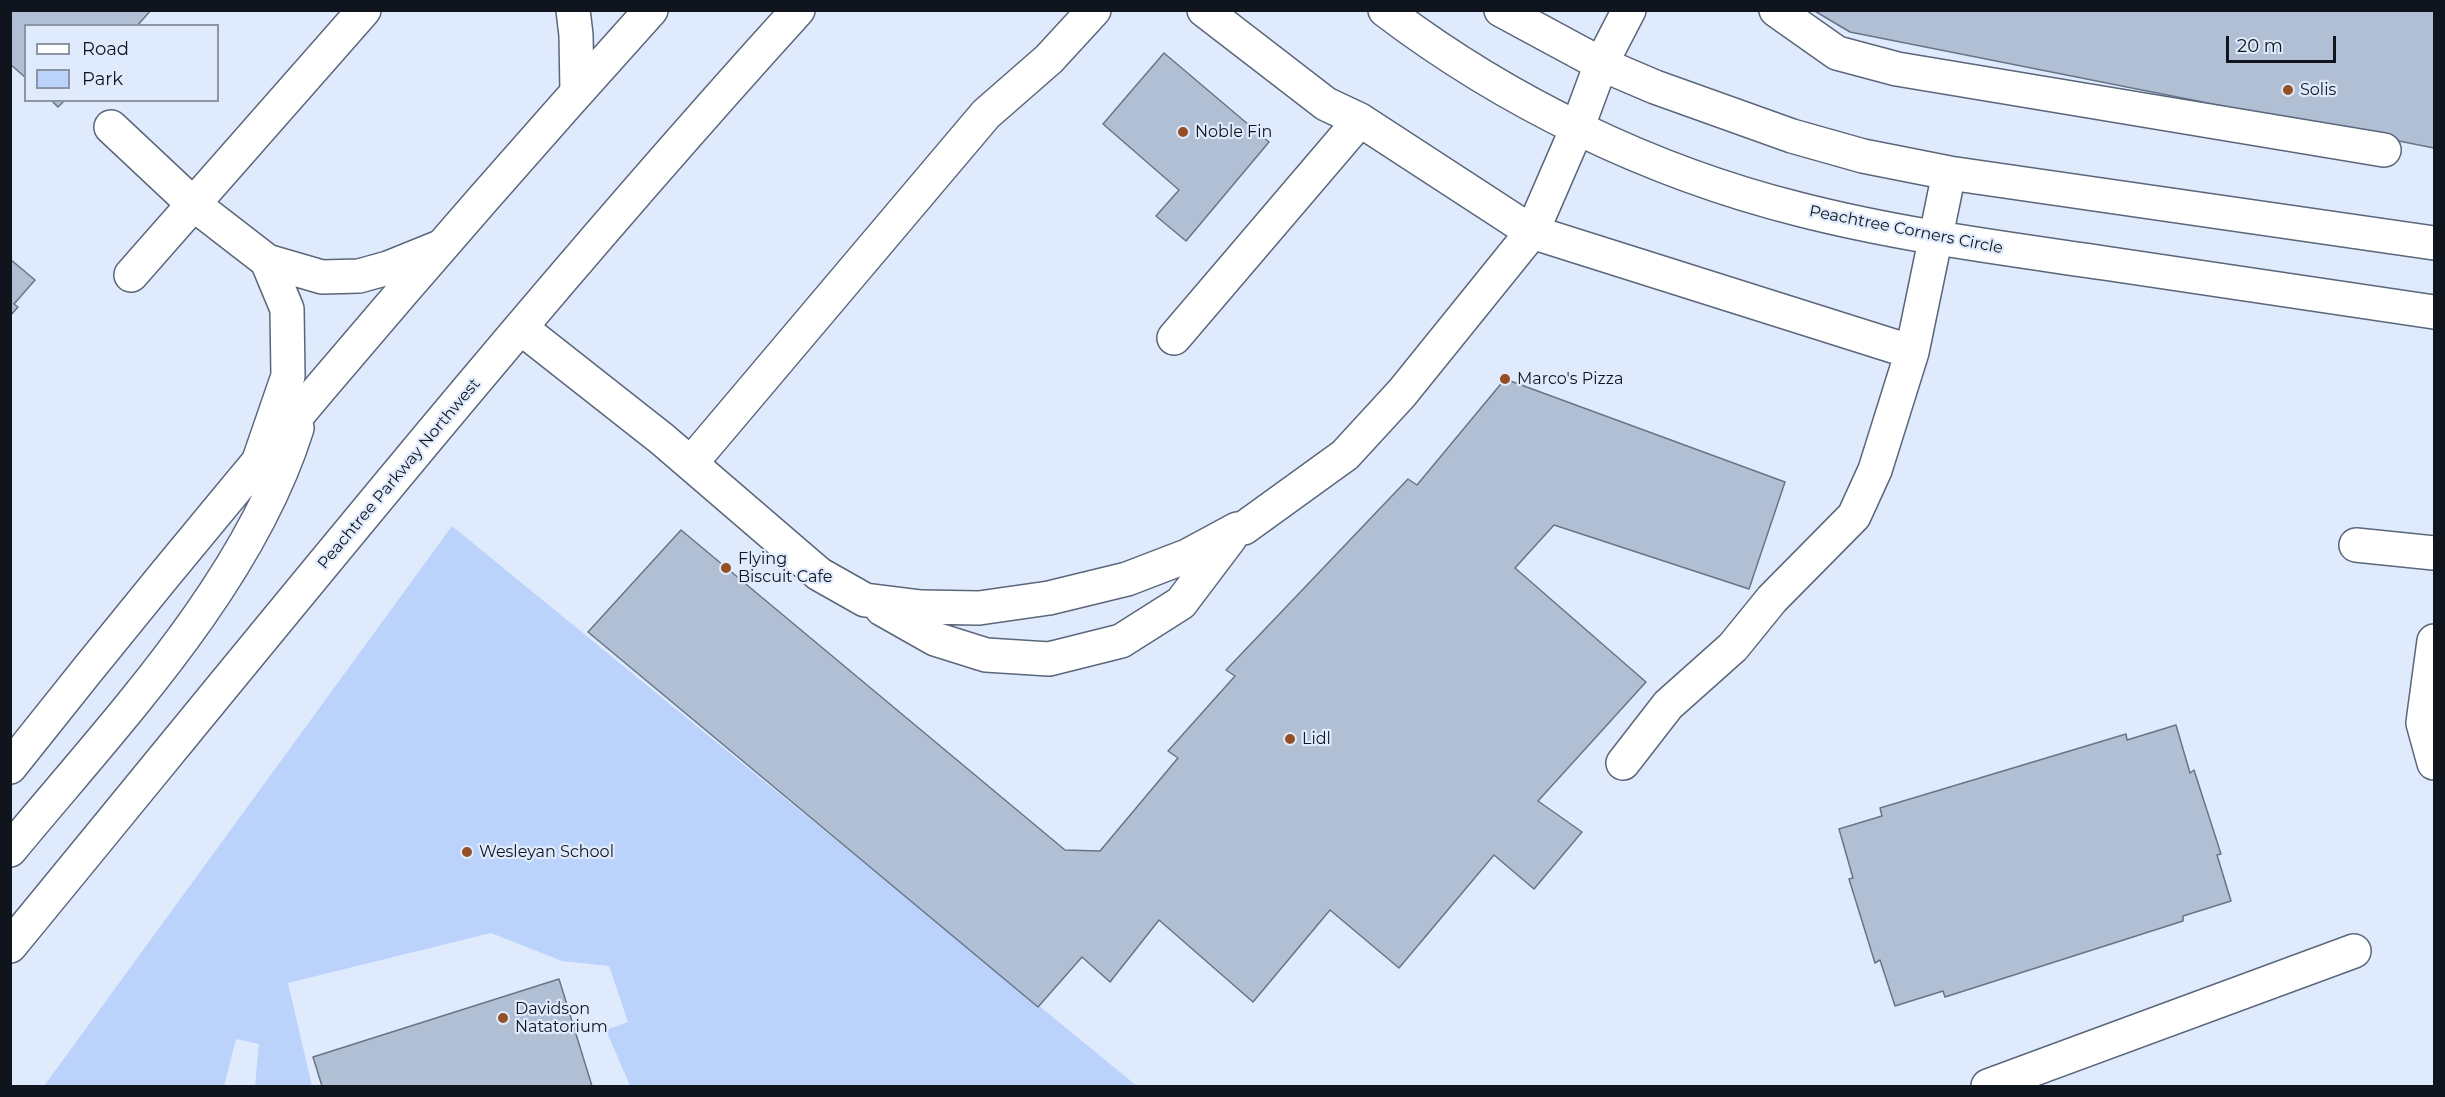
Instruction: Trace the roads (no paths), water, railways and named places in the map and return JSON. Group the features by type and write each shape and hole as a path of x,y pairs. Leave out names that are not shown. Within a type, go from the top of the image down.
{"main road":[{"path":"131,275 364,10"},
{"path":"573,10 577,92"},
{"path":"10,767 259,461 440,247 651,10"},
{"name":"Peachtree Parkway Northwest","path":"10,946 521,328 705,112 798,10"},
{"path":"691,464 986,114 1049,59 1095,10"},
{"path":"1204,10 1326,104 1360,120 1532,232 1912,352"},
{"name":"Peachtree Corners Circle","path":"1385,10 1466,68 1578,126 1632,151 1733,190 1828,216 1937,238 2434,312"},
{"path":"1501,10 1601,64 1711,109 1792,136 1863,156 1949,172 2434,243"},
{"path":"865,600 921,608 979,609 1049,598 1127,579 1186,556 1237,529 1244,528 1345,455 1402,393 1532,232 1578,126 1601,64 1629,10"},
{"path":"1776,10 1837,53 1897,69 2384,150"},
{"path":"1174,339 1360,120"},
{"path":"111,127 192,203 267,261 322,277 359,276 388,268 440,247"},
{"path":"1623,763 1668,705 1733,646 1772,599 1854,516 1875,470 1912,352 1949,172"},
{"path":"259,461 288,376 287,309 267,261"},
{"path":"521,328 691,464 819,574 935,639 986,655 1049,659 1121,641 1181,603 1237,529"},
{"path":"10,850 207,604 273,490 303,409"},
{"path":"2356,545 2434,552"},
{"path":"2434,641 2423,723 2434,763"},
{"path":"1988,1086 2354,951"}],"place":[{"name":"Solis","path":"2288,90"},
{"name":"Noble Fin","path":"1183,132"},
{"name":"Marco's Pizza","path":"1505,379"},
{"name":"Flying Biscuit Cafe","path":"726,568"},
{"name":"Lidl","path":"1290,739"},
{"name":"Wesleyan School","path":"467,852"},
{"name":"Davidson Natatorium","path":"503,1018"}]}
